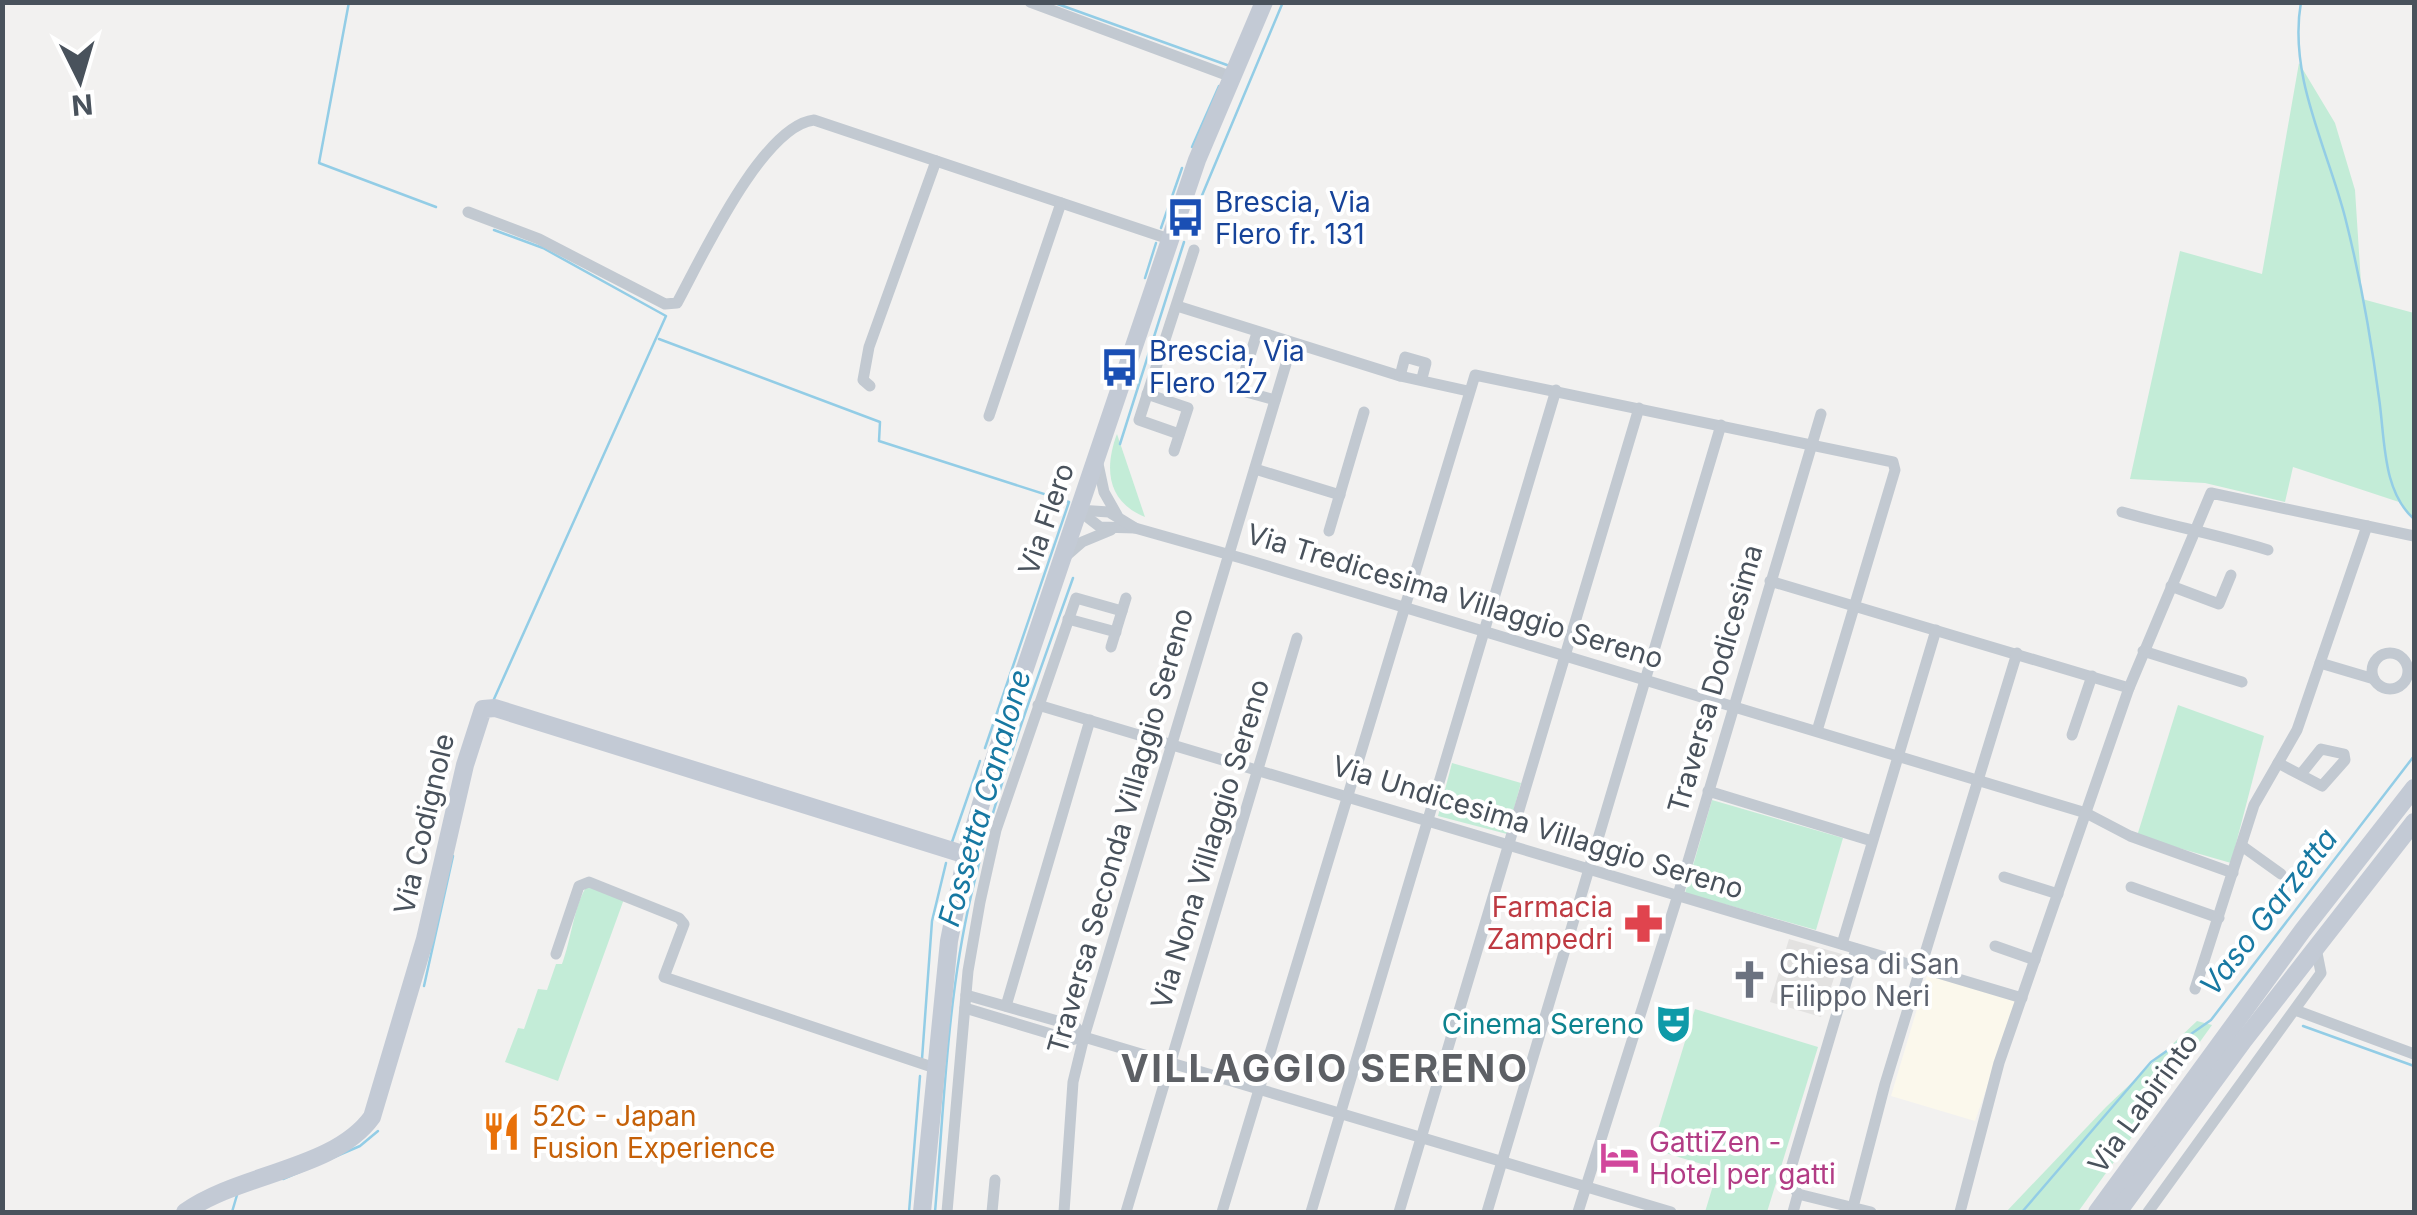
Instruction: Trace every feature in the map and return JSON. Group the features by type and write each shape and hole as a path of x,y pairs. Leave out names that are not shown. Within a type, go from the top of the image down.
{"street":[{"path":"1030,2 1232,77"},
{"name":"Via Flero","path":"922,1212 949,941 966,854 1170,239 1264,2"},
{"path":"468,212 539,239 665,304 678,303 741,185 793,127 804,121 824,122 1170,239"},
{"path":"870,386 862,380 869,347 936,161"},
{"path":"989,416 1061,203"},
{"path":"1180,434 1139,420 1194,250"},
{"path":"1177,306 1400,376 1468,391"},
{"path":"1257,333 1239,390 1275,400"},
{"name":"Traversa Seconda Villaggio Sereno","path":"1064,1212 1074,1082 1084,1037 1292,344"},
{"path":"1400,376 1406,356 1426,363 1422,378"},
{"path":"1222,1212 1475,375 1894,462 1895,470 1817,730"},
{"path":"1311,1212 1556,390"},
{"path":"1147,394 1188,408 1174,451"},
{"path":"1398,1212 1640,408"},
{"path":"1329,531 1364,412"},
{"name":"Traversa Dodicesima","path":"1578,1212 1589,1188 1678,896 1821,414"},
{"path":"1487,1212 1721,426"},
{"path":"1098,452 1098,476 1117,515"},
{"path":"1255,470 1340,495"},
{"path":"1960,1212 1999,1063 2129,688 2211,492 2414,536"},
{"name":"Via Tredicesima Villaggio Sereno","path":"1078,510 1090,508 1117,515 1135,528"},
{"path":"1078,510 1094,524 1113,529"},
{"path":"2122,512 2268,550"},
{"path":"2195,989 2254,805 2297,730 2367,526"},
{"name":"Via Tredicesima Villaggio Sereno","path":"1060,562 1082,542 1113,529 1135,528 2086,813 2130,836 2233,873"},
{"path":"2171,586 2219,604 2231,575"},
{"path":"1770,580 2129,688"},
{"name":"Via Flero","path":"1068,618 1076,598 1122,612"},
{"path":"1111,647 1126,598"},
{"path":"947,1212 966,1002 996,830 1068,618 1116,632"},
{"path":"1842,944 1936,630"},
{"name":"Via Nona Villaggio Sereno","path":"1126,1212 1297,638"},
{"path":"2143,650 2242,682"},
{"path":"1852,1207 1885,1084 2017,652"},
{"path":"2320,664 2374,679"},
{"path":"2072,735 2092,676"},
{"name":"Via Undicesima Villaggio Sereno","path":"1038,705 2022,998"},
{"name":"Via Codignole","path":"184,1212 233,1184 318,1156 351,1138 372,1117 425,939 465,765 482,709 495,708 966,854"},
{"path":"1006,1006 1090,720"},
{"path":"2278,763 2302,774"},
{"name":"Via Labirinto","path":"2098,1212 2302,930 2414,788"},
{"path":"1708,791 1872,841"},
{"name":"Via Labirinto","path":"2118,1212 2316,946 2414,822"},
{"path":"2242,846 2282,874"},
{"path":"2004,878 2058,894"},
{"path":"556,954 580,886 589,882 679,918 684,924 664,977 935,1068"},
{"path":"2131,887 2219,918"},
{"path":"1994,946 2035,960"},
{"path":"2148,1212 2320,973 2316,946"},
{"path":"1856,948 1788,1178 1798,1194 1871,1212"},
{"path":"966,1002 1006,1006 1075,1026 1084,1037"},
{"path":"966,1002 1071,1040 1084,1037 1671,1212"},
{"path":"2295,1010 2414,1054"},
{"path":"992,1212 995,1180"},
{"path":"1793,1212 1798,1194"}],"shaded area":[{"path":"1789,939 1842,954 1821,1017 1770,1002"},
{"path":"1928,972 2018,1000 1975,1121 1891,1096"}],"green space":[{"path":"2299,63 2335,123 2355,190 2362,299 2414,313 2414,519 2399,502 2293,467 2285,502 2205,483 2130,479 2180,251 2262,274"},
{"path":"1117,434 1145,517 1123,502 1112,483 1111,459"},
{"path":"2178,705 2264,736 2231,863 2137,836"},
{"path":"1452,763 1521,783 1507,834 1438,816"},
{"path":"1712,800 1843,838 1816,930 1685,893"},
{"path":"588,885 624,899 558,1081 505,1062 518,1028 524,1029 538,989 547,990 556,964 562,964"},
{"path":"1695,1009 1818,1047 1767,1212 1705,1212 1718,1169 1652,1149"},
{"path":"2197,1021 2212,1025 2078,1212 2006,1212 2106,1107"}],"waterway":[{"path":"349,2 319,163 436,207"},
{"name":"Fossetta Canalone","path":"1052,2 1227,65"},
{"name":"Fossetta Canalone","path":"1190,224 1283,2"},
{"path":"2301,2 2298,30 2304,84 2356,262 2390,479 2414,519"},
{"name":"Fossetta Canalone","path":"1192,147 1219,86"},
{"name":"Fossetta Canalone","path":"1161,228 1182,168"},
{"path":"494,230 543,248 666,316 494,699"},
{"name":"Fossetta Canalone","path":"1120,444 1184,242"},
{"name":"Fossetta Canalone","path":"1145,278 1156,243"},
{"path":"659,339 880,422 879,441 1069,502 985,748"},
{"name":"Fossetta Canalone","path":"935,1212 951,1014 971,896 1005,775 1073,578"},
{"name":"Vaso Garzetta","path":"2022,1212 2151,1062 2211,1020 2414,756"},
{"name":"Fossetta Canalone","path":"952,842 980,761"},
{"path":"424,986 453,856"},
{"name":"Fossetta Canalone","path":"922,1059 932,921 946,863"},
{"path":"2303,1026 2414,1066"},
{"name":"Fossetta Canalone","path":"909,1212 920,1076"},
{"path":"283,1179 360,1146 378,1131"},
{"name":"Fossetta Canalone","path":"232,1212 237,1195"}],"place":[{"name":"Brescia, Via Flero fr. 131","path":"1185,218"},
{"name":"Brescia, Via Flero 127","path":"1119,367"},
{"name":"Farmacia Zampedri","path":"1643,923"},
{"name":"Chiesa di San Filippo Neri","path":"1749,980"},
{"name":"Cinema Sereno","path":"1674,1024"},
{"name":"52C - Japan Fusion Experience","path":"502,1132"},
{"name":"GattiZen - Hotel per gatti","path":"1619,1158"}],"district":[{"name":"VILLAGGIO SERENO","path":"1325,1069"}]}
